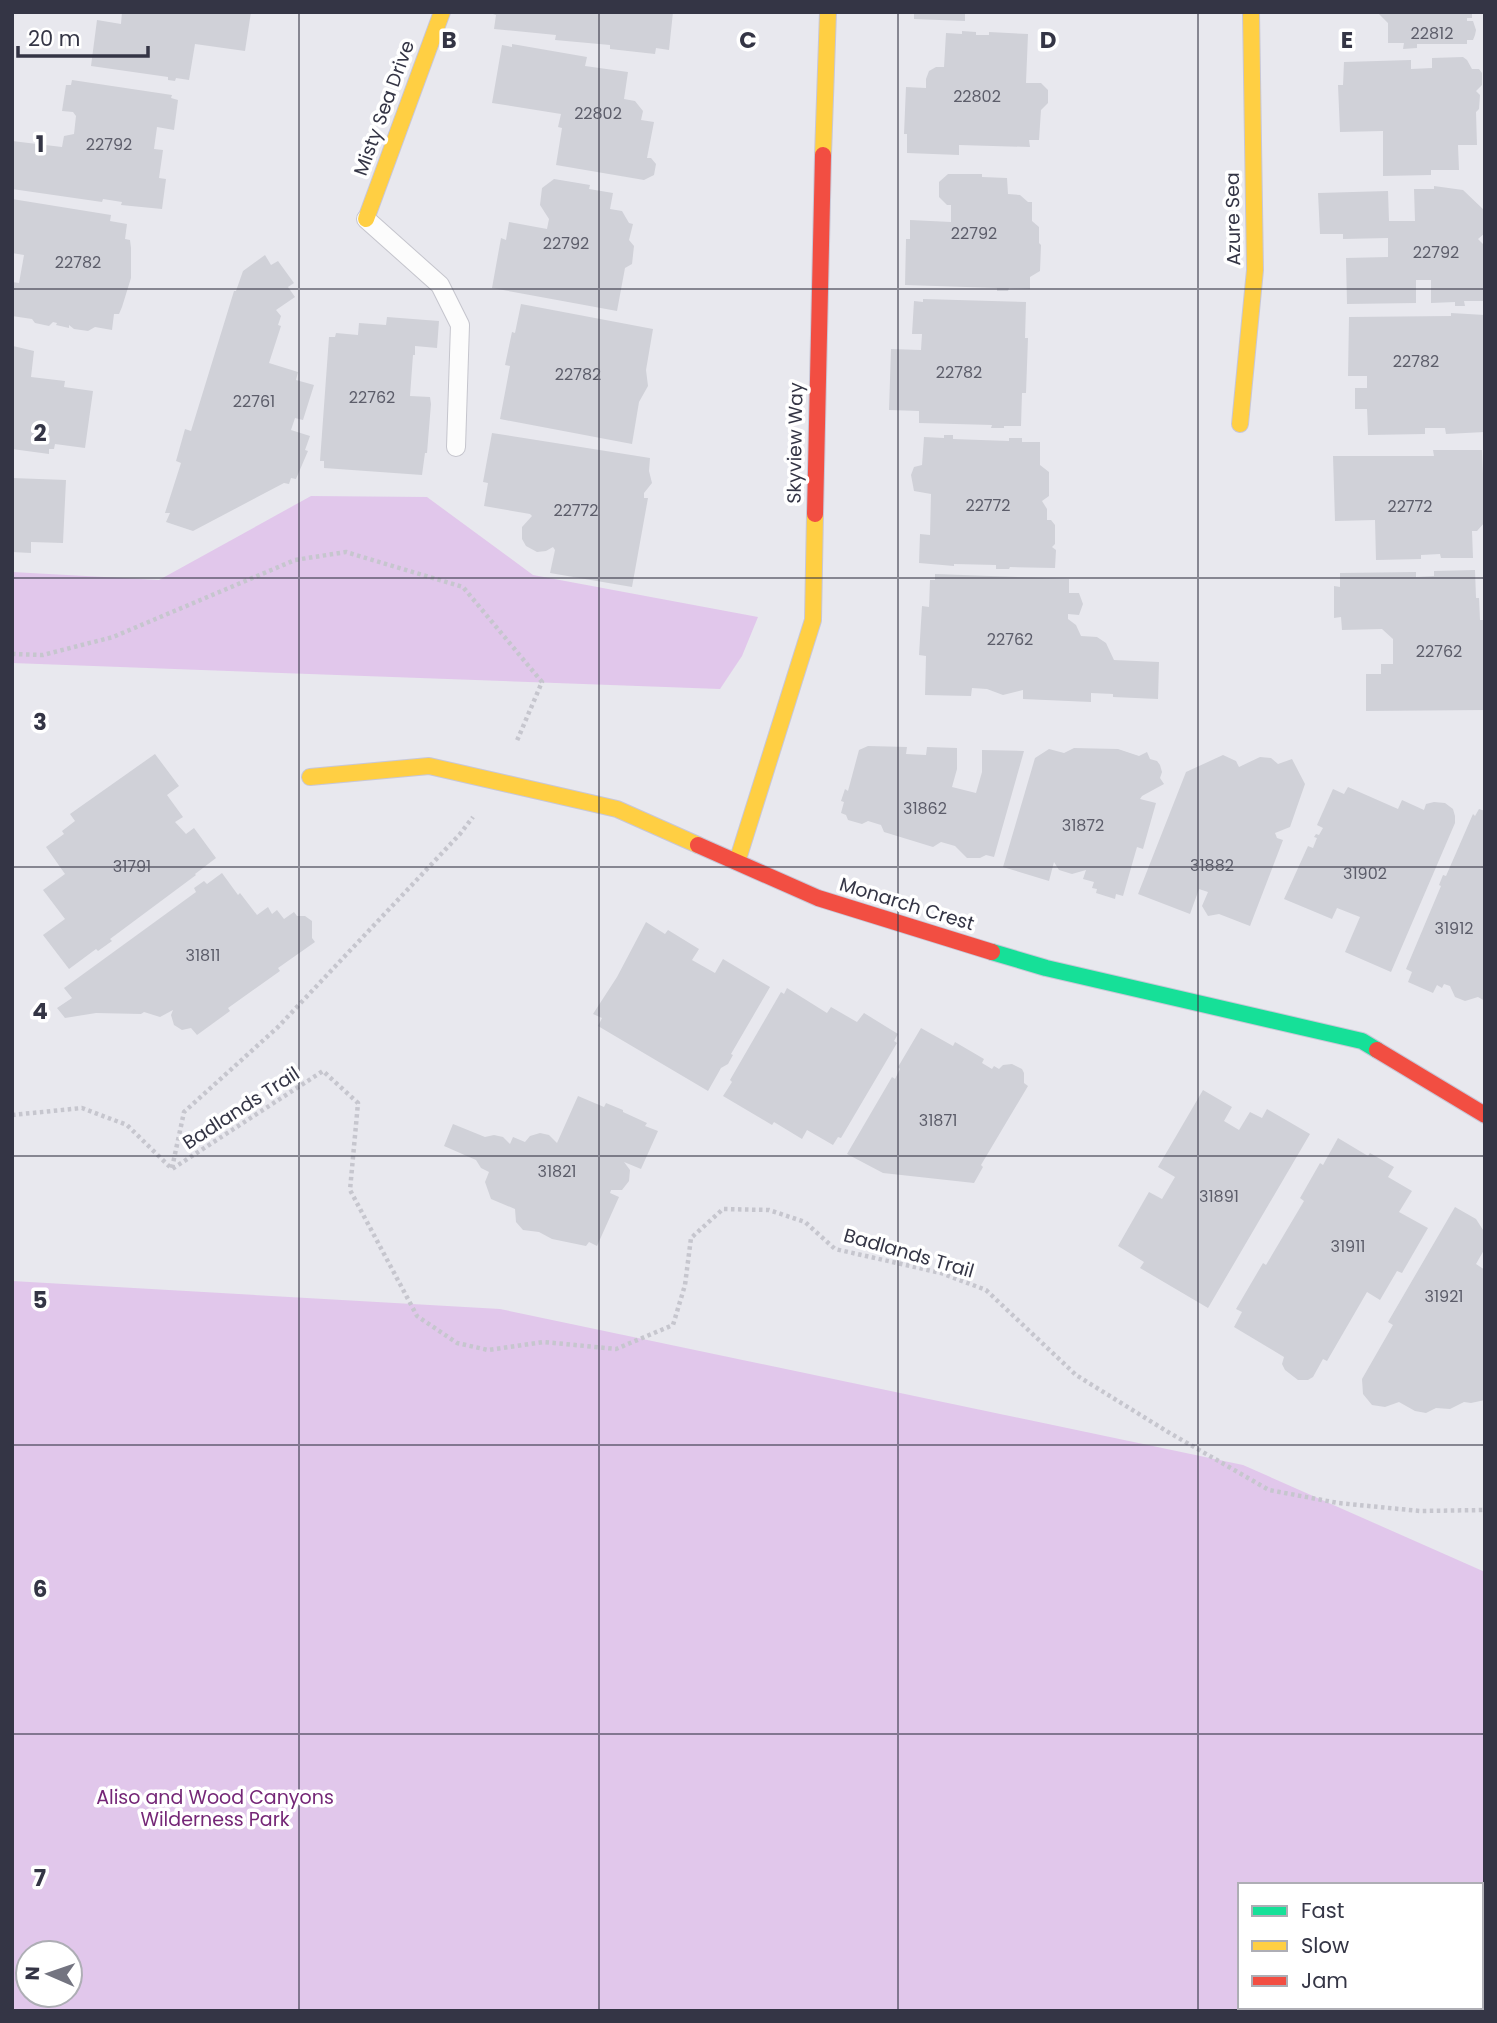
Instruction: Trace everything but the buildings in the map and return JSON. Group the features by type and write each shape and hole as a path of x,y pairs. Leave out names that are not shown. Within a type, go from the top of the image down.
{"street":[{"name":"Misty Sea Drive","path":"366,219 442,12"},
{"name":"Skyview Way","path":"737,862 813,620 817,342 828,12"},
{"name":"Azure Sea","path":"1240,424 1255,270 1251,12"},
{"name":"Monarch Crest","path":"310,777 429,766 617,808 818,898 1046,968 1362,1041 1485,1115"}],"lane":[{"path":"366,219 440,285 460,325 456,447"}],"path":[{"name":"Badlands Trail","path":"12,1115 82,1108 127,1125 172,1169 323,1071 358,1103 350,1190 417,1316 457,1343 488,1350 544,1342 616,1349 673,1325 685,1285 691,1238 723,1209 769,1210 805,1222 835,1248 941,1273 986,1290 1076,1375 1269,1490 1338,1503 1406,1509 1485,1510"}],"green space":[{"path":"311,496 427,497 533,575 758,617 742,656 720,689 12,663 12,572 159,580"},
{"name":"Aliso and Wood Canyons Wilderness Park","path":"12,1281 500,1309 1243,1465 1485,1572 1485,2011 12,2011"}],"traffic: fast":[{"path":"992,952 1046,968 1362,1041 1377,1050"}],"traffic: slow":[{"path":"366,219 442,12"},
{"path":"823,155 828,12"},
{"path":"1240,424 1255,270 1251,12"},
{"path":"737,862 813,620 815,514"},
{"path":"310,777 429,766 617,809 698,845"}],"traffic: jam":[{"path":"815,514 823,155"},
{"path":"698,845 818,898 992,952"},
{"path":"1377,1050 1485,1115"}]}
